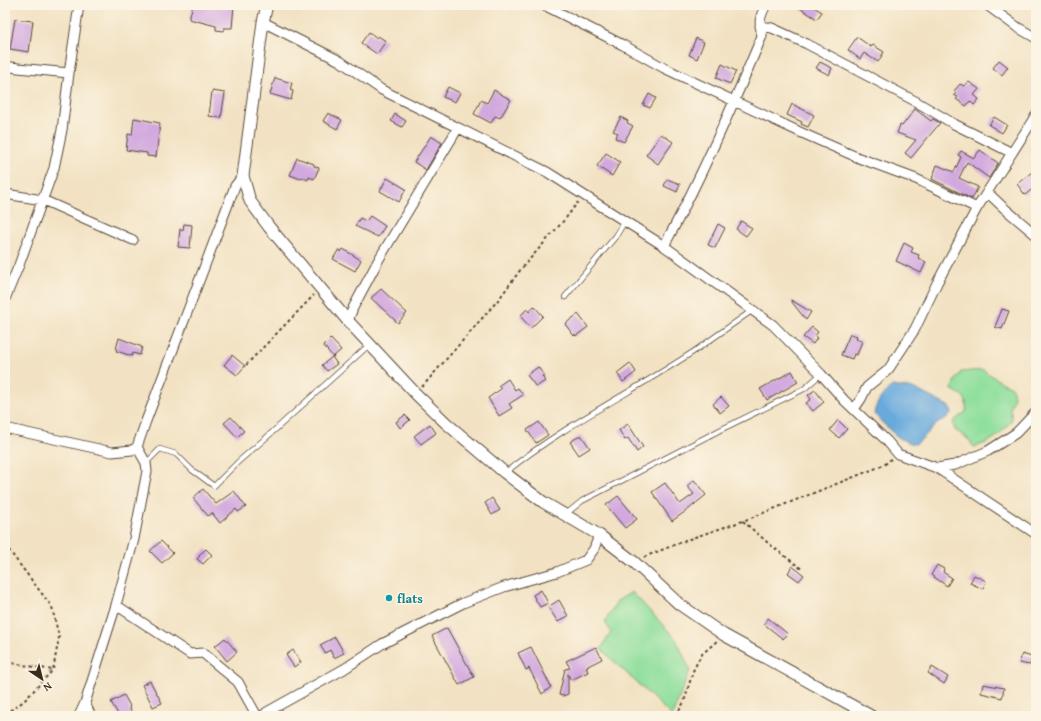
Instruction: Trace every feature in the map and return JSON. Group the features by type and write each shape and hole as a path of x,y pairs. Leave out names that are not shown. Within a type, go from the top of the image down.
{"street":[{"path":"5,299 19,265 54,168 62,130 79,5"},
{"path":"267,5 263,22 243,176 250,200 269,227 348,321 416,394 446,423 505,473 543,502 598,535 634,562 679,604 724,635 871,716"},
{"path":"544,5 623,45 664,68 734,102 859,158 916,179 977,208"},
{"path":"664,246 695,188 762,36 760,16 766,5"},
{"path":"987,5 1017,27 1036,38"},
{"path":"263,22 340,61 382,90 547,172 664,246 772,325 854,409 887,440 898,454 937,468 1036,534"},
{"path":"760,26 772,28 807,44 826,56 1012,153"},
{"path":"5,66 69,74"},
{"path":"854,409 867,387 888,370 915,329 937,283 977,208 1036,114"},
{"path":"348,321 353,308 379,259 458,128"},
{"path":"5,428 112,452 132,450 137,447 148,413 235,186 243,176"},
{"path":"987,192 1036,235"},
{"path":"5,194 43,200 133,240"},
{"path":"937,468 955,465 988,451 1016,433 1036,412"},
{"path":"79,716 85,703 116,605 134,539 147,471 146,463 137,447"},
{"path":"263,716 267,712 344,669 382,644 463,603 504,587 557,572 586,560 594,549 598,535"},
{"path":"116,605 190,654 203,653 238,682 257,716"},
{"path":"85,703 92,716"}],"lane":[{"path":"565,298 616,236 625,221"},
{"path":"505,473 536,449 696,350 753,310"},
{"path":"146,463 160,449 176,454 192,470 214,486 239,461 369,345"},
{"path":"564,515 582,501 720,430 804,389 821,374"}],"path":[{"path":"416,394 499,299 521,269 566,218 583,195"},
{"path":"246,365 321,288"},
{"path":"634,562 686,540 744,521 884,464 898,454"},
{"path":"744,521 768,544 803,570"},
{"path":"5,545 52,607 59,637 53,670 24,701 5,714"},
{"path":"676,716 684,702 693,671 702,655 724,635"},
{"path":"5,662 53,670"}],"green space":[{"path":"983,370 1001,382 1012,387 1014,397 1010,409 1012,419 996,437 986,443 974,447 966,437 955,430 953,423 957,418 966,412 966,404 964,398 960,394 952,390 954,382 961,372"},
{"path":"632,592 676,639 690,670 672,716 601,649 611,632 605,622 617,601"}],"water":[{"path":"892,386 915,389 948,406 952,412 916,444 910,443 893,433 874,414 880,398"}],"building":[{"path":"193,5 234,5 232,28 224,28 224,31 216,30 216,26 189,19"},
{"path":"795,5 810,5 822,12 817,19"},
{"path":"15,19 33,21 29,52 10,49"},
{"path":"369,32 377,38 378,36 386,41 377,54 361,43"},
{"path":"857,37 871,47 873,45 884,52 878,62 864,53 860,59 848,50"},
{"path":"696,38 704,42 697,59 689,55"},
{"path":"999,60 1008,67 1002,75 993,68"},
{"path":"820,62 832,68 829,75 816,68"},
{"path":"722,64 736,71 730,84 716,78"},
{"path":"275,78 292,83 290,90 293,91 291,100 270,94"},
{"path":"969,82 979,89 974,95 979,99 974,105 970,101 966,106 956,99 958,97 954,95 956,93 954,91 960,84 964,86"},
{"path":"448,87 460,93 455,102 443,97"},
{"path":"494,90 511,100 500,118 495,116 491,123 474,114 481,100 487,103"},
{"path":"212,91 225,93 221,118 209,116"},
{"path":"649,94 656,98 650,108 643,105"},
{"path":"792,104 814,115 808,127 801,124 802,122 787,115"},
{"path":"915,109 931,121 933,119 940,123 911,158 905,153 916,140 897,133 900,125 902,126"},
{"path":"328,113 342,120 337,129 323,121"},
{"path":"395,114 406,121 402,127 391,121"},
{"path":"621,117 633,126 624,142 615,138 618,133 613,131"},
{"path":"994,117 1007,125 1002,133 989,125"},
{"path":"134,118 160,123 156,157 147,156 147,153 126,150 128,134 132,135"},
{"path":"661,134 673,142 658,164 646,155"},
{"path":"431,136 442,143 426,170 414,162"},
{"path":"980,150 998,163 989,178 967,162 959,178 978,187 972,199 932,179 937,165 954,172 961,157 958,155 961,151 974,158"},
{"path":"606,153 620,162 612,176 597,166"},
{"path":"297,158 314,164 314,166 319,168 314,179 309,177 308,180 302,177 301,179 290,175"},
{"path":"1032,172 1036,177 1036,186 1025,195 1017,184"},
{"path":"387,178 406,189 399,202 380,191"},
{"path":"667,179 680,184 677,192 664,186"},
{"path":"370,216 385,226 378,237 355,226 360,218 366,221"},
{"path":"741,221 752,228 746,236 736,229"},
{"path":"184,224 192,225 190,248 178,247 180,229 183,230"},
{"path":"718,224 725,228 715,248 708,245"},
{"path":"904,243 913,248 911,252 919,255 918,258 926,262 921,273 896,261"},
{"path":"339,249 341,252 343,249 361,260 355,271 333,259"},
{"path":"381,289 407,313 398,323 371,298"},
{"path":"791,301 811,312 806,320"},
{"path":"534,306 543,316 531,328 520,316 527,309 529,312"},
{"path":"1002,309 1009,311 1002,329 995,327"},
{"path":"578,314 588,327 574,336 565,324"},
{"path":"812,327 818,332 815,336 817,338 813,344 803,337"},
{"path":"850,334 857,336 856,339 862,341 857,355 854,354 852,359 841,355"},
{"path":"119,338 142,347 140,355 133,353 132,356 116,351"},
{"path":"330,338 341,350 333,357 323,345"},
{"path":"232,355 245,366 237,375 224,365"},
{"path":"332,357 337,364 327,371 322,365"},
{"path":"630,363 636,372 623,382 617,373"},
{"path":"538,367 544,375 542,376 545,381 536,387 527,375"},
{"path":"792,371 798,382 767,400 760,389"},
{"path":"508,379 515,390 518,388 523,395 509,404 512,408 499,416 488,398 501,389 498,386"},
{"path":"815,390 824,402 813,411 806,403 811,399 808,395"},
{"path":"721,397 729,406 720,413 713,404"},
{"path":"405,415 410,420 400,428 396,422"},
{"path":"231,417 244,431 237,437 224,423"},
{"path":"838,420 847,429 839,438 830,430"},
{"path":"539,422 548,435 536,443 527,430"},
{"path":"430,424 436,433 421,444 414,436"},
{"path":"628,424 643,447 637,452 628,438 625,440 619,430"},
{"path":"581,435 590,448 579,455 570,442"},
{"path":"694,480 706,495 672,521 652,492 665,483 680,504 694,494 687,486"},
{"path":"203,489 216,504 234,491 246,507 238,512 236,509 220,523 212,513 208,516 193,498"},
{"path":"618,496 637,519 625,528 606,505"},
{"path":"492,498 500,510 492,515 485,503"},
{"path":"161,541 173,553 162,563 150,551"},
{"path":"206,549 212,555 203,564 197,559"},
{"path":"937,565 944,569 943,572 952,578 947,586 931,575"},
{"path":"792,566 804,575 799,581 788,573"},
{"path":"974,575 986,581 983,589 970,583"},
{"path":"541,590 548,603 540,607 533,595"},
{"path":"559,600 568,616 558,622 548,607"},
{"path":"768,618 788,634 783,639 764,624"},
{"path":"447,628 474,677 459,685 432,636"},
{"path":"335,637 344,653 334,658 330,650 325,653 320,645"},
{"path":"225,638 237,652 227,661 215,646"},
{"path":"531,647 551,687 542,694 529,668 526,670 518,653"},
{"path":"596,647 602,659 586,667 588,672 571,680 568,674 568,694 563,696 559,695 565,669 570,668 566,661"},
{"path":"293,650 301,662 294,667 286,655"},
{"path":"1022,654 1032,657 1030,665 1019,663"},
{"path":"932,667 948,677 944,684 928,673"},
{"path":"150,681 162,703 153,707 142,685"},
{"path":"983,684 1004,688 1002,698 981,693"},
{"path":"124,695 133,716 119,716 111,702"}],"place":[{"name":"flats","path":"389,598"}]}
